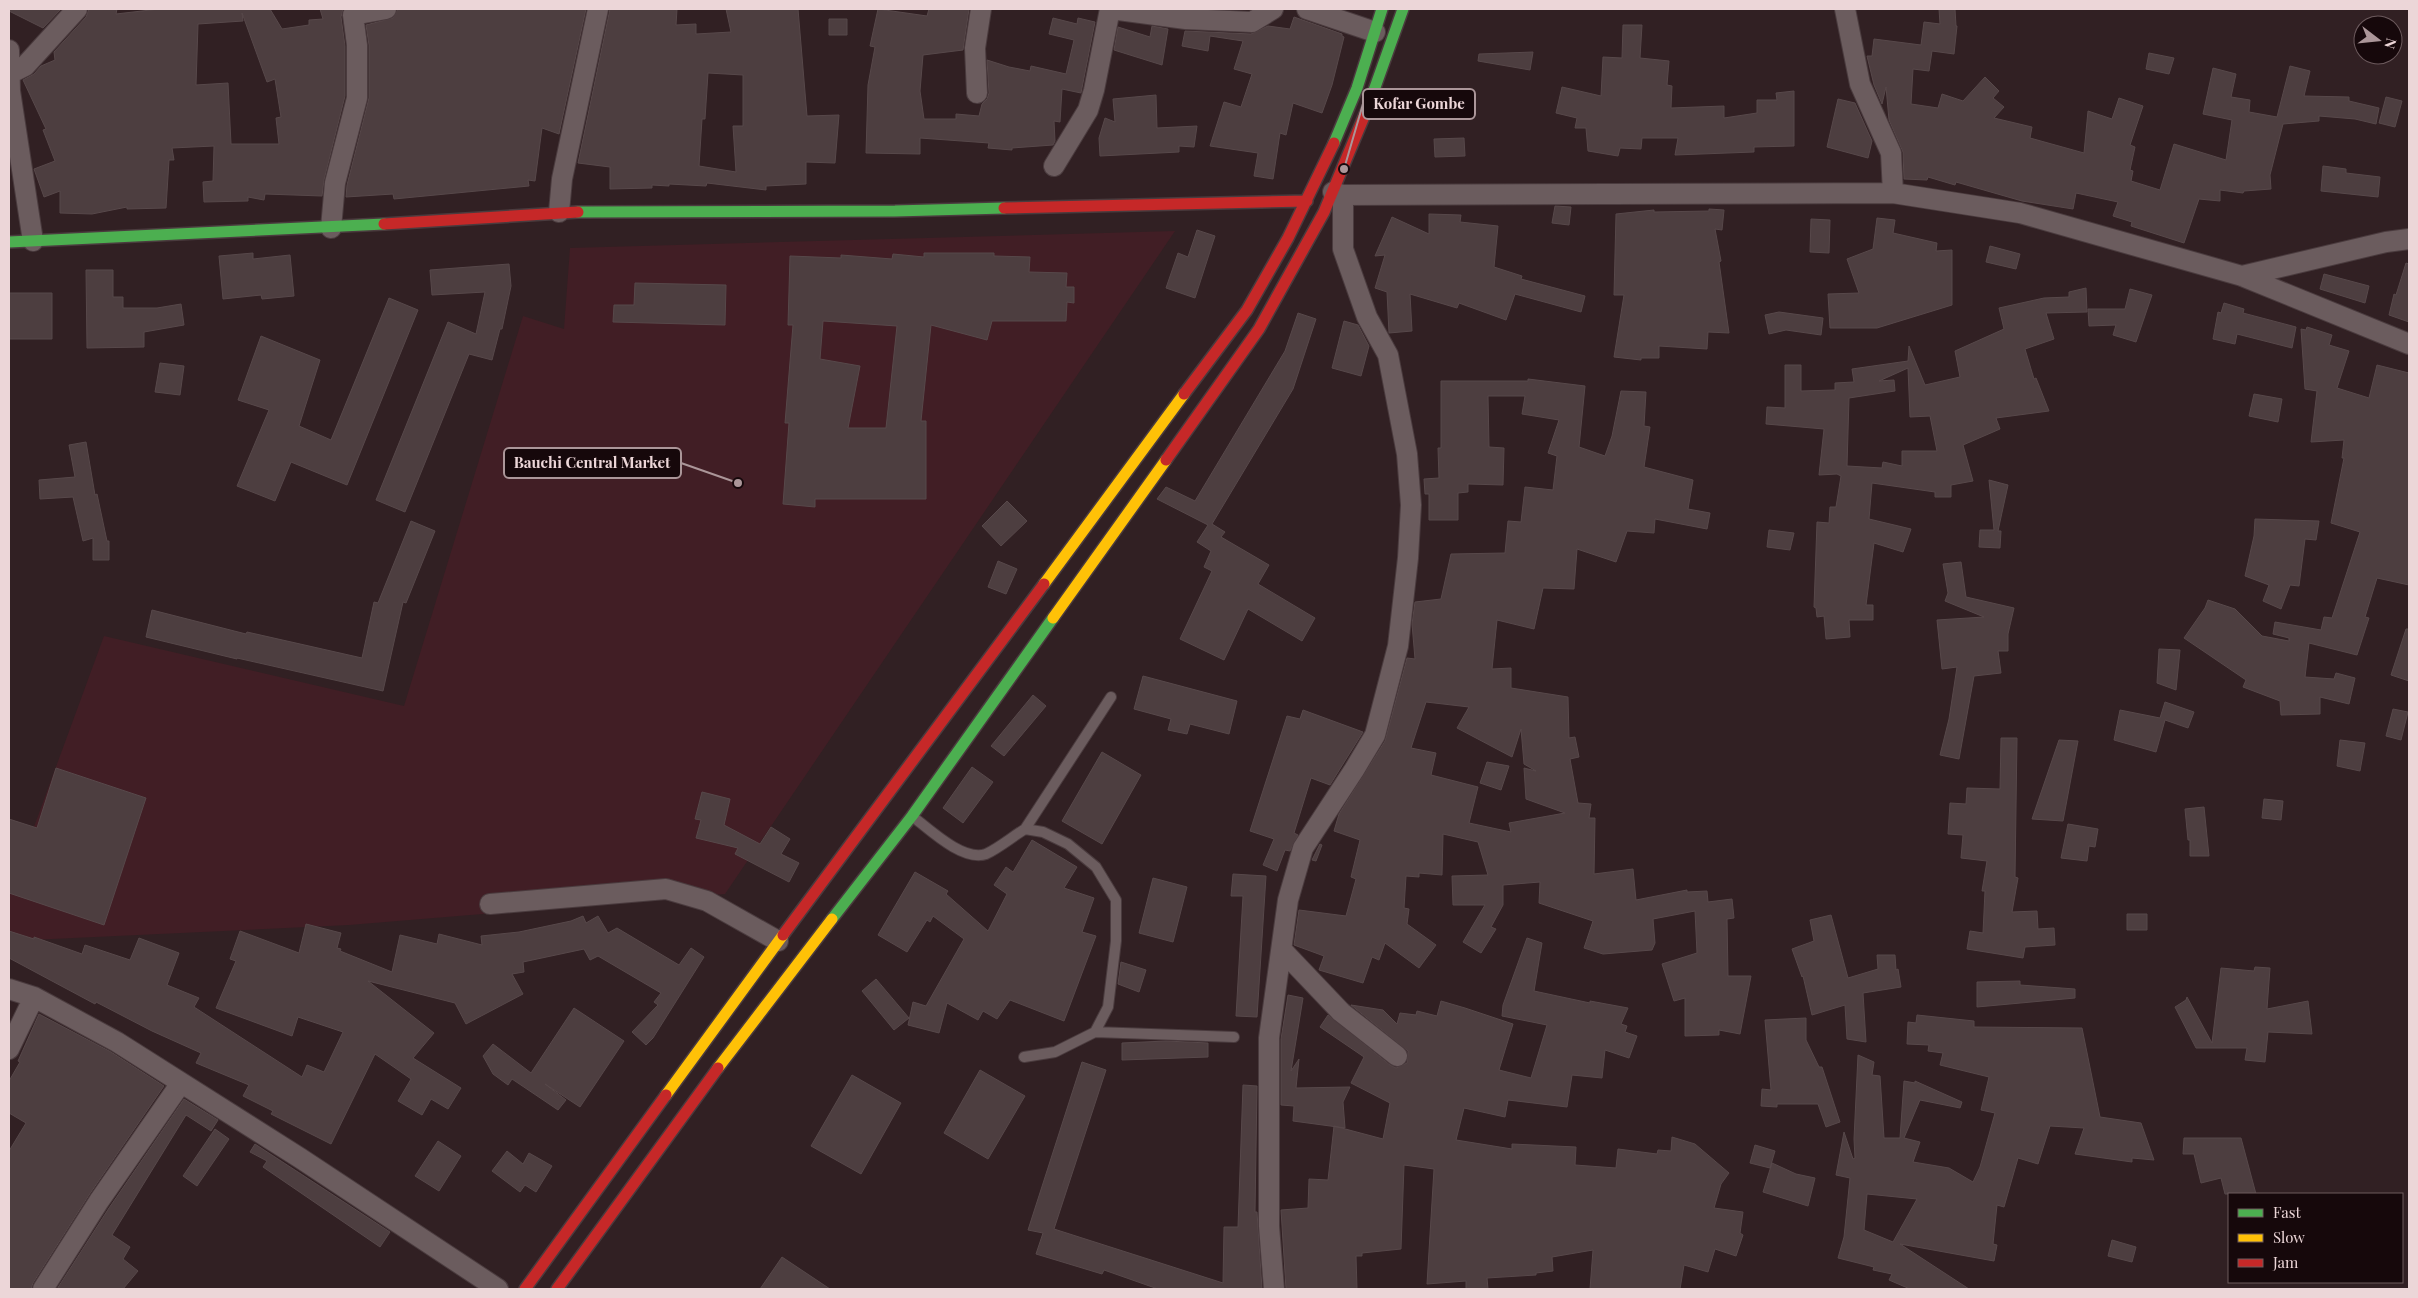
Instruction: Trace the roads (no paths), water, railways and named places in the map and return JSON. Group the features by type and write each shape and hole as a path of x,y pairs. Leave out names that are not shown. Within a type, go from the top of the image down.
{"main road":[{"path":"525,1289 778,941 1247,310 1284,248 1307,201 1346,111 1382,9"},
{"path":"557,1289 693,1100 912,816 1249,344 1338,194 1403,9"},
{"path":"9,242 331,228 559,212 895,211 1307,201"}],"street":[{"path":"10,85 77,9"},
{"path":"331,228 335,183 357,98 357,45 353,14 386,9"},
{"path":"559,212 562,180 598,9"},
{"path":"977,93 975,48 981,9"},
{"path":"1054,166 1088,110 1110,9 1186,19 1252,22 1273,9"},
{"path":"1307,9 1375,32"},
{"path":"1846,9 1860,84 1891,153 1894,193"},
{"path":"9,50 10,85 33,241"},
{"path":"1274,1289 1269,1226 1268,1038 1288,900 1303,848 1375,735 1398,646 1408,558 1411,505 1407,454 1388,355 1367,317 1343,250 1338,194 1894,193 2020,213 2242,276 2409,344"},
{"path":"2242,276 2386,242 2409,239"},
{"path":"490,904 666,889 707,901 778,941"},
{"path":"1282,950 1341,1012 1397,1056"},
{"path":"9,989 34,997 117,1042 300,1158 498,1289"},
{"path":"9,1049 34,997"},
{"path":"43,1289 98,1200 181,1083"}],"lane":[{"path":"912,816 957,850 971,854 985,854 1025,829 1111,698"},
{"path":"1025,829 1043,832 1068,844 1096,868 1116,900 1116,941 1108,1007 1095,1032"},
{"path":"1024,1057 1055,1052 1095,1032 1234,1037"}],"place":[{"name":"Kofar Gombe","path":"1344,169"},
{"name":"Bauchi Central Market","path":"738,483"}]}
